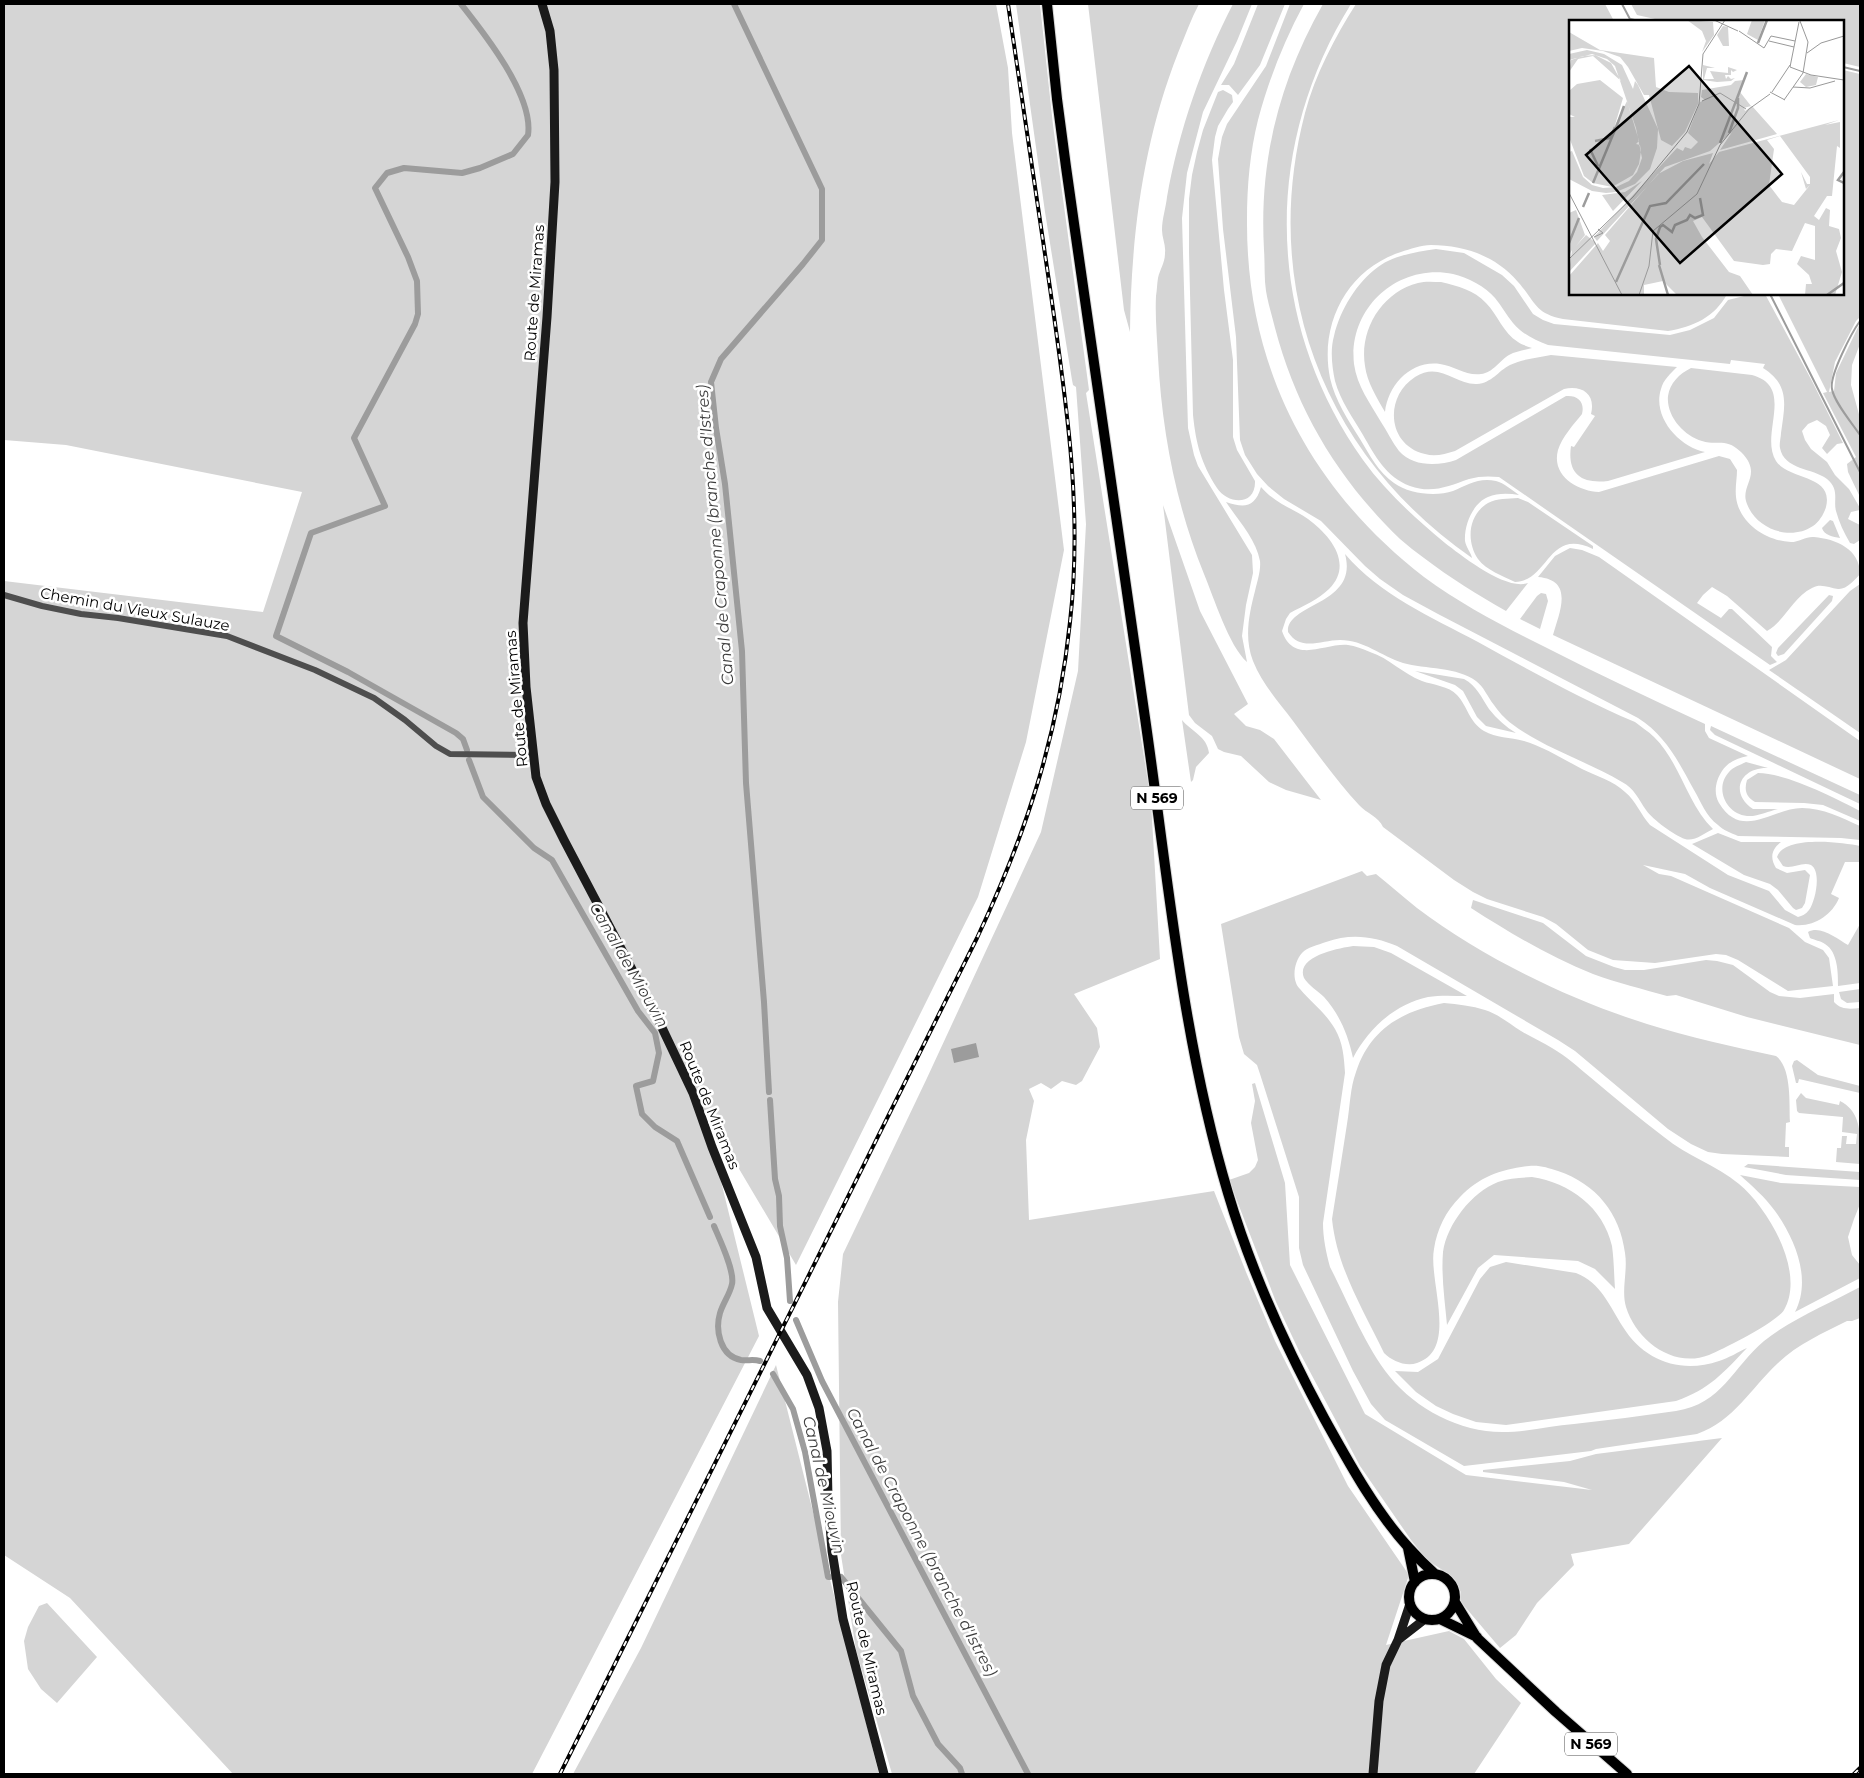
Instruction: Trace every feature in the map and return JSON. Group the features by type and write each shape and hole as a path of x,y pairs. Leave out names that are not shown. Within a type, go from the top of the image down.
{"main road":[{"name":"Route de Miramas","path":"542,4 550,31 554,70 555,182 548,317 523,623 523,656 532,755 536,777 546,804 596,903 655,1012 693,1093 756,1257 767,1308 807,1374 819,1408 828,1451 828,1500 832,1551 843,1619 884,1774"},
{"name":"N 569","path":"1047,4 1062,138 1170,891 1191,1030 1213,1138 1249,1255 1266,1299 1292,1356 1334,1437 1364,1486 1408,1548 1435,1574"},
{"name":"N 569","path":"1408,1548 1414,1582"},
{"path":"1372,1774 1379,1701 1386,1665 1398,1640 1410,1604 1410,1589 1420,1577 1435,1574 1449,1581 1453,1587 1455,1602 1452,1609 1440,1619 1425,1619 1413,1610 1410,1604"},
{"name":"N 569","path":"1455,1602 1477,1638 1556,1712 1627,1774"},
{"path":"1398,1640 1425,1619"},
{"name":"N 569","path":"1440,1619 1477,1638"}],"street":[{"name":"Chemin du Vieux Sulauze","path":"4,595 42,606 81,614 118,618 228,636 315,670 374,698 405,720 436,746 450,754 532,755"}],"shaded area":[{"path":"4,4 996,4 1008,68 1012,133 1064,550 1026,742 978,897 796,1265 703,1108 759,1336 532,1774 233,1774 70,1598 4,1555 4,581 263,612 302,492 66,445 4,440"},
{"path":"1016,4 1040,4 1053,125 1089,390 1086,393 1151,801 1160,959 1074,994 1097,1028 1100,1047 1082,1081 1076,1085 1062,1081 1051,1089 1041,1083 1029,1089 1034,1101 1026,1140 1029,1220 1214,1191 1275,1341 1348,1486 1409,1575 1386,1645 1449,1631 1464,1639 1496,1679 1521,1703 1474,1774 892,1774 856,1650 841,1555 838,1302 843,1254 1041,832 1078,671 1086,524 1076,387 1073,385 1072,380 1045,212"},
{"path":"1088,4 1199,4 1166,87 1148,155 1136,225 1130,332 1124,310"},
{"path":"1233,4 1252,4 1237,41 1203,112 1187,173 1182,218 1188,428 1198,466 1252,555 1253,573 1242,636 1247,662 1234,645 1223,621 1194,548 1178,495 1163,413 1156,311 1158,278 1165,257 1162,233 1163,222 1178,147 1193,98 1211,50"},
{"path":"1258,4 1285,4 1260,65 1238,95 1229,85 1221,85 1234,64"},
{"path":"1290,4 1304,4 1272,75 1258,120 1251,157 1247,207 1250,274 1258,325 1272,374 1292,420 1317,463 1348,504 1383,542 1438,587 1514,631 1605,677 1705,724 1705,731 1709,738 1748,756 1730,763 1724,768 1718,778 1716,787 1717,799 1728,814 1738,820 1748,821 1758,820 1791,809 1810,808 1832,814 1860,826 1860,840 1738,836 1720,827 1707,813 1664,741 1648,725 1403,595 1365,566 1321,521 1284,499 1257,474 1245,455 1240,440 1236,337 1223,229 1218,159 1222,137 1227,124 1266,66"},
{"path":"1323,4 1351,4 1322,59 1302,116 1290,175 1287,234 1293,293 1307,351 1331,407 1363,460 1391,494 1434,534 1485,571 1508,582 1528,583 1506,611 1464,586 1412,549 1378,516 1357,492 1322,442 1295,388 1284,358 1265,286 1263,217 1265,185 1275,122 1284,92 1308,33"},
{"path":"1356,4 1605,4 1613,20 1569,20 1569,295 1726,295 1716,309 1702,320 1686,327 1668,331 1563,319 1546,314 1536,306 1518,282 1500,265 1490,259 1455,247 1431,245 1412,248 1382,260 1366,271 1352,285 1334,318 1329,338 1330,378 1342,410 1379,469 1400,487 1415,492 1446,493 1473,482 1490,480 1502,483 1519,495 1503,494 1491,496 1483,500 1474,509 1470,515 1465,535 1465,541 1472,558 1421,517 1377,470 1342,419 1316,363 1299,304 1291,242 1293,178 1309,99 1326,57"},
{"path":"1631,4 1860,4 1860,67 1844,63 1844,20 1660,20 1637,15"},
{"path":"1844,70 1860,74 1860,317 1856,321 1835,362 1829,392 1834,391 1836,373 1860,323 1860,344 1852,365 1851,385 1860,418 1860,497 1848,472 1847,464 1856,457 1823,393 1827,392 1778,295 1844,295"},
{"path":"1223,90 1232,95 1233,102 1218,126 1212,160 1224,290 1233,360 1233,437 1237,450 1255,481 1251,495 1246,499 1240,500 1228,498 1222,494 1211,479 1200,453 1193,415 1189,199 1192,175 1203,130 1218,92"},
{"path":"1436,249 1464,253 1502,275 1514,286 1533,314 1554,324 1670,335 1690,330 1714,318 1728,300 1748,295 1766,295 1843,443 1837,444 1827,454 1822,448 1830,435 1826,426 1817,420 1808,424 1802,431 1811,449 1827,462 1835,475 1849,489 1860,508 1860,510 1851,512 1848,519 1860,525 1860,540 1854,544 1850,543 1839,519 1835,507 1835,491 1831,483 1821,475 1793,465 1783,455 1780,445 1784,396 1778,381 1763,368 1765,364 1731,360 1730,364 1548,345 1520,330 1495,298 1481,286 1458,275 1433,272 1413,276 1396,283 1381,294 1368,308 1359,325 1354,344 1354,364 1364,394 1394,444 1399,451 1411,460 1434,464 1456,460 1566,396 1574,397 1580,400 1583,410 1582,414 1562,440 1557,459 1558,467 1562,474 1575,485 1583,489 1599,492 1719,456 1730,459 1737,470 1736,497 1738,506 1742,515 1755,529 1782,541 1794,542 1811,537 1838,543 1856,558 1860,574 1841,589 1822,586 1805,592 1779,621 1767,631 1727,596 1712,587 1703,595 1697,603 1721,618 1729,609 1732,609 1772,647 1771,656 1777,662 1770,665 1499,477 1476,477 1440,488 1426,489 1410,486 1394,477 1372,451 1340,395 1334,376 1332,347 1340,316 1350,297 1363,280 1384,263 1414,253"},
{"path":"1441,282 1460,287 1476,295 1490,308 1504,329 1513,338 1521,344 1532,348 1509,355 1493,369 1481,374 1470,374 1440,364 1420,366 1403,376 1396,384 1387,402 1385,412 1370,384 1366,372 1364,352 1370,326 1384,304 1405,288 1418,283"},
{"path":"1551,355 1677,367 1662,386 1659,400 1660,410 1664,420 1677,437 1695,449 1705,452 1608,481 1598,482 1583,479 1571,464 1571,446 1574,447 1595,416 1591,414 1592,407 1589,396 1586,392 1577,388 1564,389 1455,451 1444,454 1429,455 1412,449 1403,441 1397,431 1394,420 1398,396 1415,377 1432,371 1477,384 1487,381 1506,367 1515,363"},
{"path":"1691,368 1752,375 1765,381 1772,390 1774,412 1771,438 1772,450 1776,461 1790,472 1817,483 1827,496 1825,510 1821,518 1813,526 1795,533 1775,530 1758,521 1747,504 1745,497 1751,474 1748,460 1735,447 1726,443 1702,441 1689,435 1673,418 1668,403 1669,391 1676,379"},
{"path":"1261,487 1273,498 1308,519 1324,533 1336,551 1339,560 1339,570 1336,579 1329,589 1316,599 1290,613 1286,619 1282,631 1287,641 1294,647 1310,650 1339,645 1353,646 1383,658 1415,678 1454,692 1475,723 1484,731 1539,746 1616,785 1632,800 1650,825 1728,875 1769,891 1785,910 1798,917 1807,913 1811,906 1815,894 1816,874 1811,865 1808,864 1790,867 1783,866 1777,857 1782,850 1790,845 1814,842 1860,846 1860,862 1845,862 1831,894 1839,898 1832,910 1815,922 1802,925 1795,925 1710,888 1685,874 1643,865 1659,874 1671,876 1789,928 1805,942 1823,950 1829,958 1833,986 1788,991 1738,960 1726,955 1716,954 1655,963 1613,960 1588,950 1556,924 1543,917 1487,899 1473,892 1383,827 1379,820 1359,805 1333,774 1271,693 1253,661 1250,652 1248,626 1260,561 1251,537 1226,502 1248,505 1256,499"},
{"path":"1518,498 1528,502 1593,546 1593,549 1578,544 1567,545 1550,557 1535,573 1526,579 1515,582 1490,570 1481,563 1474,552 1471,537 1473,521 1481,508 1491,501"},
{"path":"1163,505 1200,611 1248,704 1234,714 1246,726 1260,730 1274,739 1321,800 1286,790 1269,782 1241,756 1218,749 1212,736 1195,723 1189,715"},
{"path":"1830,520 1833,521 1840,538 1829,535 1823,530 1822,528"},
{"path":"1570,548 1582,550 1599,557 1860,741 1860,779 1553,635 1561,608 1561,591 1557,584 1550,579 1538,577 1555,556"},
{"path":"1345,554 1374,582 1424,614 1555,684 1635,722 1652,735 1663,747 1671,758 1696,808 1713,829 1699,837 1688,840 1675,834 1649,814 1636,794 1626,785 1538,741 1512,724 1498,710 1481,686 1469,676 1403,663 1365,645 1349,641 1333,640 1312,644 1299,642 1293,638 1288,632 1290,622 1333,593 1342,584 1346,571"},
{"path":"1860,584 1860,733 1769,670 1786,660 1850,591"},
{"path":"1541,593 1546,594 1548,601 1540,629 1520,619"},
{"path":"1829,595 1833,596 1832,601 1784,654 1778,656 1776,653 1778,648"},
{"path":"1415,671 1464,679 1476,688 1495,716 1516,733 1486,726 1477,717 1463,691 1455,685"},
{"path":"1182,720 1202,738 1208,747 1209,753 1196,767 1191,782"},
{"path":"1711,726 1860,795 1860,804 1715,735 1710,730"},
{"path":"1746,762 1768,768 1758,769 1745,776 1741,782 1741,796 1753,809 1778,809 1759,815 1747,816 1733,811 1728,805 1723,792 1725,778 1729,772"},
{"path":"1758,773 1782,777 1824,793 1860,811 1860,821 1823,805 1755,802 1746,793 1746,787 1747,780"},
{"path":"1718,833 1741,842 1781,842 1772,854 1776,868 1787,873 1805,870 1810,875 1805,903 1802,908 1796,910 1770,884 1744,875 1692,844"},
{"path":"1362,871 1367,876 1376,874 1417,908 1470,944 1557,989 1617,1014 1647,1024 1711,1042 1776,1056 1785,1069 1789,1096 1790,1122 1786,1123 1785,1147 1789,1147 1789,1157 1708,1152 1691,1144 1668,1129 1575,1051 1397,946 1371,938 1344,937 1313,946 1304,951 1295,966 1295,981 1338,1034 1345,1067 1323,1223 1327,1256 1330,1267 1365,1338 1381,1365 1401,1389 1440,1416 1470,1428 1486,1431 1520,1431 1676,1411 1692,1407 1716,1393 1753,1351 1774,1333 1860,1287 1860,1318 1847,1321 1794,1350 1768,1373 1732,1412 1710,1428 1697,1434 1591,1451 1464,1466 1385,1420 1371,1404 1353,1371 1303,1265 1299,1248 1299,1197 1257,1065 1244,1054 1239,1037 1221,924"},
{"path":"1473,900 1543,923 1586,956 1625,970 1644,970 1706,960 1717,961 1733,965 1770,992 1779,996 1800,998 1834,994 1834,1002 1843,1008 1860,1008 1860,1045 1747,1017 1676,995 1667,996 1593,974 1530,944 1500,926 1471,908"},
{"path":"1860,924 1860,983 1838,986 1838,975 1833,952 1823,943 1810,938 1808,932 1813,930 1823,931 1848,945"},
{"path":"1353,946 1374,947 1391,953 1467,996 1428,997 1404,1005 1384,1019 1366,1037 1353,1058 1349,1041 1339,1018 1324,997 1306,981 1303,970 1306,964 1320,954"},
{"path":"1860,989 1860,1002 1847,1003 1841,999 1839,992"},
{"path":"1444,1003 1470,1006 1490,1012 1557,1051 1673,1144 1721,1171 1739,1184 1761,1208 1781,1242 1790,1278 1790,1295 1784,1310 1750,1335 1709,1355 1696,1358 1682,1358 1658,1349 1638,1330 1626,1307 1624,1294 1625,1253 1618,1225 1612,1213 1595,1192 1572,1177 1547,1168 1529,1166 1500,1172 1475,1184 1455,1202 1443,1221 1435,1242 1433,1262 1439,1329 1437,1344 1430,1356 1417,1363 1404,1364 1395,1361 1384,1353 1345,1271 1339,1254 1332,1219 1351,1091 1362,1057 1379,1033 1401,1017 1414,1011"},
{"path":"976,1043 979,1057 954,1063 951,1049"},
{"path":"1797,1060 1818,1075 1860,1086 1860,1093 1799,1079 1798,1083 1796,1083 1792,1066 1794,1061"},
{"path":"1255,1083 1285,1183 1290,1265 1365,1414 1466,1475 1592,1490 1564,1482 1483,1472 1483,1470 1570,1461 1596,1454 1722,1438 1629,1544 1571,1554 1574,1565 1537,1603 1516,1635 1500,1648 1460,1601 1461,1592 1447,1573 1427,1560 1411,1540 1360,1466 1300,1353 1276,1302 1229,1180 1249,1173 1255,1167 1258,1160 1251,1123 1255,1101 1252,1084"},
{"path":"1801,1093 1806,1098 1839,1105 1840,1101 1848,1106 1857,1120 1859,1128 1860,1164 1836,1162 1837,1148 1841,1148 1842,1136 1847,1136 1846,1144 1856,1144 1857,1134 1842,1132 1843,1117 1799,1113 1796,1100"},
{"path":"1748,1164 1860,1172 1860,1180 1786,1175 1744,1167"},
{"path":"1740,1175 1781,1183 1860,1187 1860,1204 1848,1237 1852,1255 1860,1265 1860,1278 1795,1312 1802,1286 1799,1260 1795,1247 1771,1206"},
{"path":"1532,1177 1546,1180 1572,1191 1593,1209 1608,1232 1612,1246 1615,1289 1595,1269 1578,1261 1494,1255 1478,1268 1447,1325 1443,1280 1443,1252 1445,1241 1455,1220 1470,1201 1488,1187 1506,1180"},
{"path":"1506,1262 1576,1273 1585,1277 1604,1296 1632,1339 1653,1356 1665,1362 1677,1365 1705,1365 1723,1360 1747,1348 1723,1373 1707,1386 1676,1401 1506,1425 1476,1422 1453,1414 1436,1406 1416,1392 1395,1371 1418,1372 1438,1359 1480,1279 1490,1267"},
{"path":"776,1365 879,1774 573,1774 641,1648"},
{"path":"47,1603 97,1657 57,1703 41,1689 28,1669 24,1641 28,1627 39,1606"}],"waterway":[{"path":"461,4 494,48 516,84 528,119 528,135 513,154 480,168 462,173 404,168 387,173 375,188 408,257 417,281 418,314 415,324 354,438 385,506 311,533 276,636 348,672 456,733 463,739 467,750"},
{"name":"Canal de Craponne (branche d'Istres)","path":"734,4 822,189 822,240 721,359 711,382 725,484 742,651 746,783 764,1002 769,1092"},
{"path":"1622,4 1630,20"},
{"path":"1630,19 1634,20"},
{"path":"1844,67 1860,71"},
{"path":"1771,295 1860,472"},
{"path":"1860,321 1837,365 1832,383 1833,394 1860,435"},
{"name":"Canal de Miouvin","path":"469,760 483,797 534,848 552,860 638,1011 655,1033 659,1053 653,1081 636,1086 642,1114 655,1127 677,1141 710,1217"},
{"name":"Canal de Craponne (branche d'Istres)","path":"770,1100 775,1179 779,1196 780,1226 787,1258 790,1301"},
{"name":"Canal de Miouvin","path":"714,1226 726,1255 732,1278 731,1288 721,1309 719,1320 718,1327 721,1341 724,1348 734,1358 760,1361"},
{"name":"Canal de Craponne (branche d'Istres)","path":"796,1320 822,1381 1028,1774"},
{"name":"Canal de Miouvin","path":"773,1374 793,1409 805,1452 828,1577 830,1577"},
{"name":"Canal de Miouvin","path":"841,1577 901,1651 913,1696 938,1744 960,1768 962,1774"}],"railway":[{"path":"560,1774 977,938 1011,861 1025,823 1048,745 1065,664 1070,622 1074,580 1074,496 1062,372 1008,4"},
{"path":"1854,1774 1860,1768"}]}
